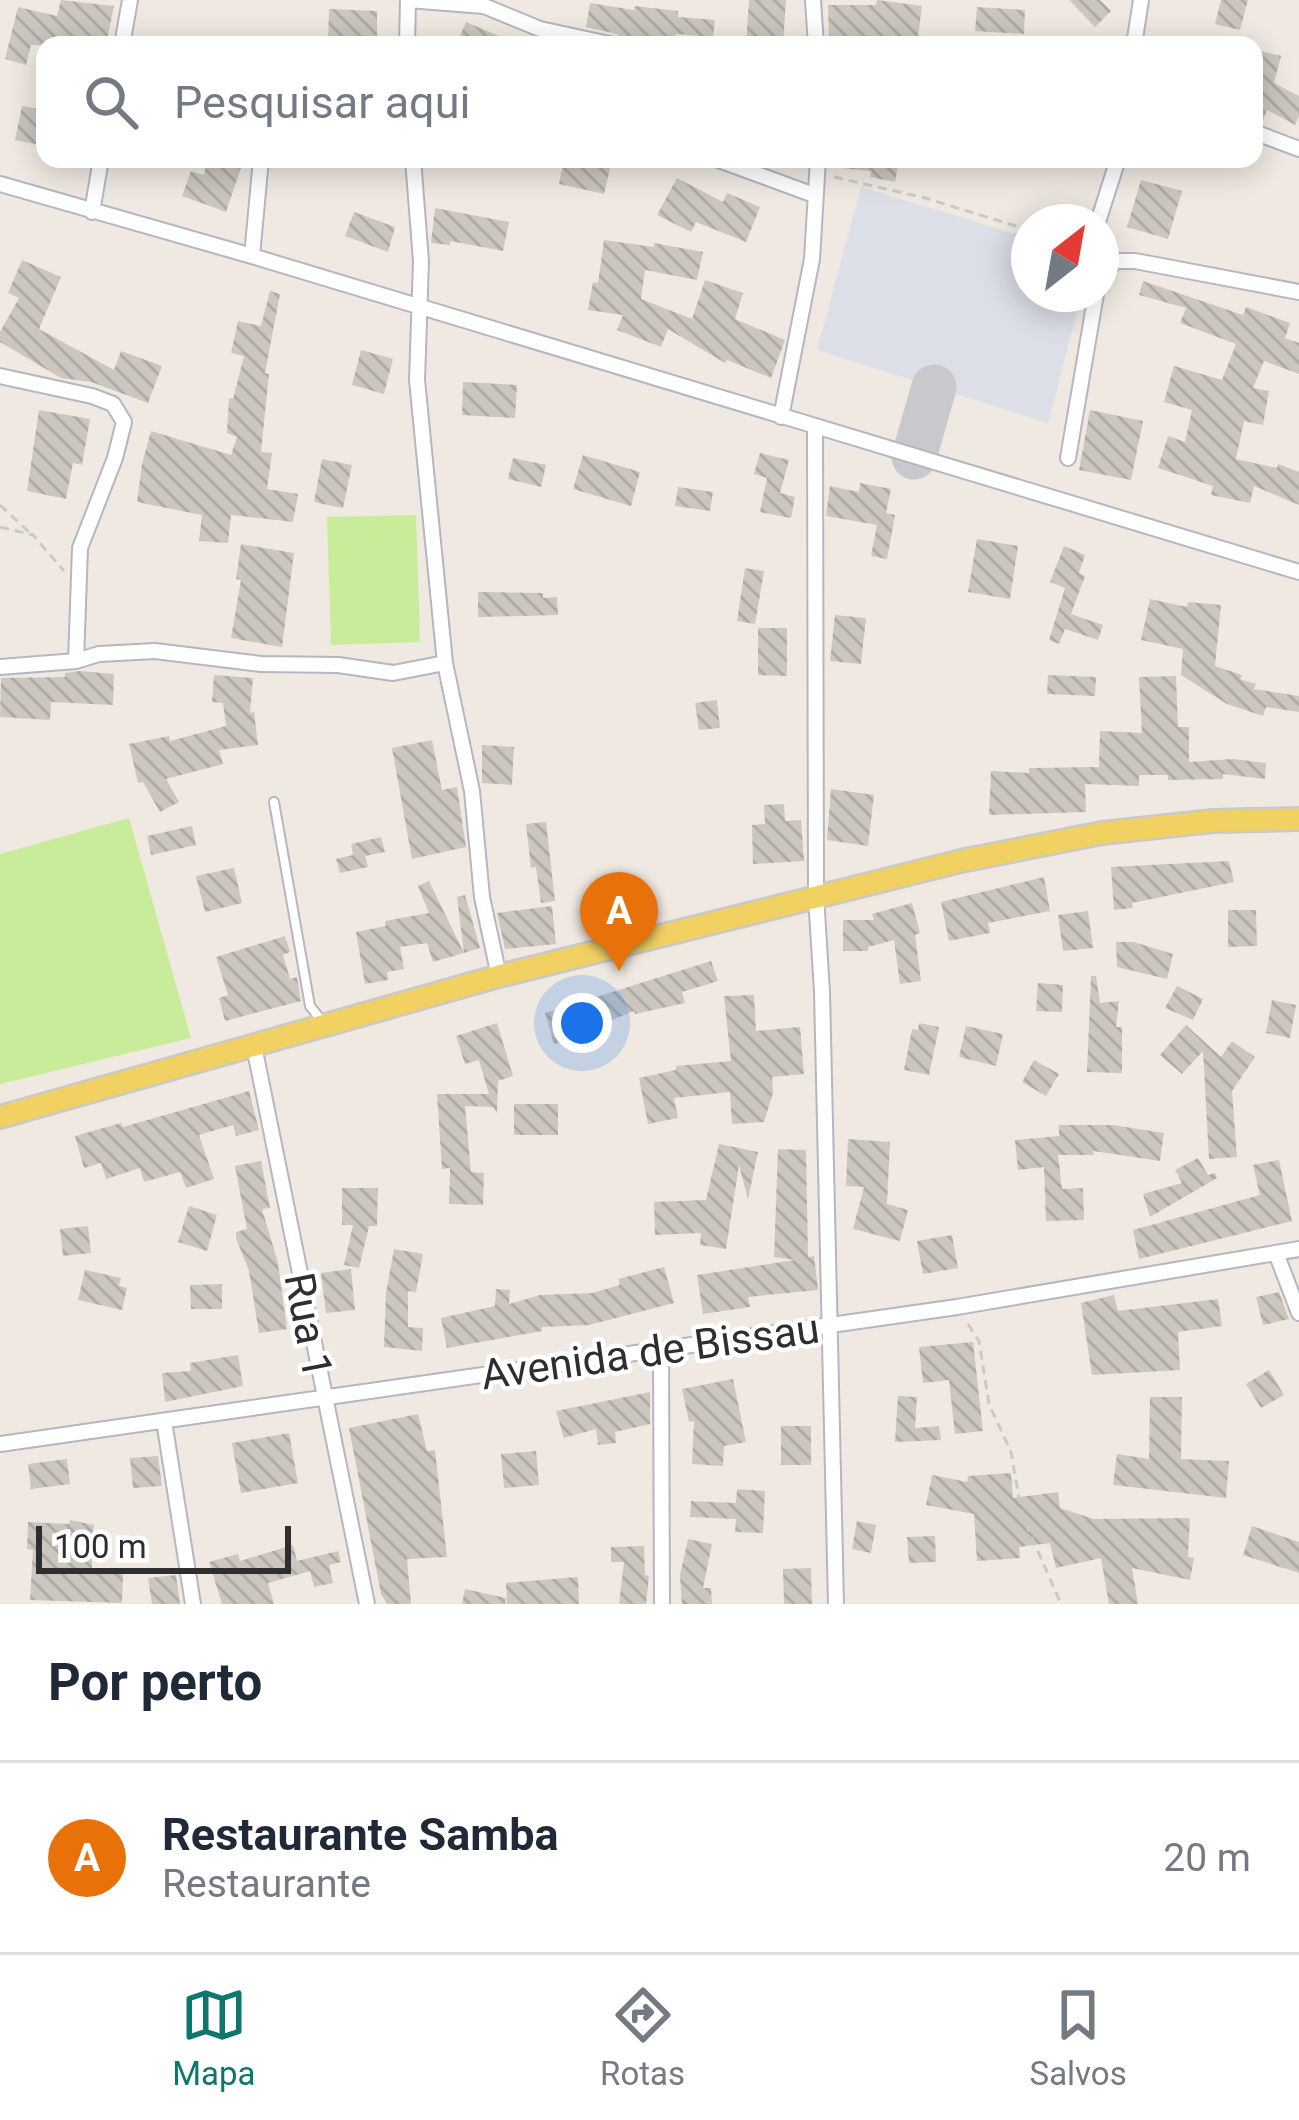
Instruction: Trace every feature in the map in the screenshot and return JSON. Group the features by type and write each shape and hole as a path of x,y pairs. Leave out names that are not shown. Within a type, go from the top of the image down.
{"main road":[{"path":"0,1117 499,976 817,896 1102,833 1213,821 1299,819"}],"street":[{"path":"124,36 130,0"},
{"path":"407,36 408,0 484,7 572,36"},
{"path":"813,0 815,36"},
{"path":"1135,36 1141,0"},
{"path":"1263,135 1299,149"},
{"path":"92,212 99,168"},
{"path":"252,256 260,168"},
{"path":"414,168 421,261 417,380 445,663 472,790 482,896 499,976"},
{"path":"740,168 814,195"},
{"path":"781,417 806,301 819,168"},
{"path":"1104,204 1115,168"},
{"path":"0,184 1299,572"},
{"path":"1119,261 1299,292"},
{"path":"1068,458 1093,312"},
{"path":"0,376 92,396 113,404 124,422 116,458 80,548 76,661"},
{"path":"815,428 817,896 836,1604"},
{"path":"0,668 155,651 393,673 445,663"},
{"name":"Rua 1","path":"254,1046 367,1604"},
{"name":"Avenida de Bissau","path":"0,1444 957,1306 1299,1249"},
{"path":"1276,1253 1299,1313"},
{"path":"661,1350 662,1604"},
{"path":"164,1421 194,1604"}],"lane":[{"path":"274,802 310,1006 325,1025"}],"path":[{"path":"822,168 1011,225"},
{"path":"0,505 59,564 80,596"},
{"path":"0,527 33,535"},
{"path":"957,1306 979,1341 989,1404 1011,1452 1022,1515 1061,1604"}],"shaded area":[{"path":"861,187 1011,233 1011,312 1077,312 1048,423 817,350"}],"green space":[{"path":"416,515 420,642 331,645 327,517"},
{"path":"129,818 191,1038 0,1084 0,854"}],"building":[{"path":"61,0 114,6 108,36 36,36 26,65 5,59 18,7 57,16"},
{"path":"749,0 786,0 784,36 747,36"},
{"path":"877,0 922,6 918,36 829,36 828,5 876,5"},
{"path":"1069,0 1100,0 1111,11 1095,27"},
{"path":"1221,0 1248,0 1240,30 1215,24"},
{"path":"590,3 678,11 678,17 715,20 713,36 618,36 586,27"},
{"path":"977,7 1025,10 1024,34 975,31"},
{"path":"329,9 377,11 377,36 328,36"},
{"path":"466,22 499,36 460,36"},
{"path":"1263,51 1281,56 1274,83 1299,96 1295,125 1267,110 1263,120"},
{"path":"22,106 36,108 36,144 15,140"},
{"path":"205,168 241,168 226,212 182,196 191,171 204,175"},
{"path":"562,168 610,168 604,194 559,184"},
{"path":"841,168 897,168 895,182 870,177 871,171"},
{"path":"677,178 723,202 727,193 760,207 746,242 696,222 691,232 657,215"},
{"path":"1141,180 1182,191 1168,239 1127,227"},
{"path":"435,208 509,222 503,251 450,241 450,245 431,243"},
{"path":"354,212 395,227 388,252 345,236"},
{"path":"604,240 703,252 697,280 645,270 641,299 692,319 705,280 743,293 735,319 785,340 771,378 725,363 668,329 661,347 617,330 623,315 588,310 593,282 598,283"},
{"path":"22,260 61,277 39,329 114,370 121,351 162,366 148,403 91,382 61,378 0,342 0,332 19,298 8,293"},
{"path":"1143,281 1243,315 1246,307 1290,323 1285,338 1299,343 1299,374 1264,361 1253,388 1269,391 1263,425 1244,421 1236,459 1299,472 1299,505 1254,486 1250,503 1211,495 1213,486 1158,468 1168,436 1185,442 1192,410 1164,402 1174,366 1222,380 1236,344 1180,323 1186,308 1139,295"},
{"path":"270,291 280,294 265,373 269,374 261,452 272,453 267,489 298,494 293,522 231,515 228,543 199,541 202,515 137,502 151,431 231,455 237,437 227,433 229,398 233,399 244,356 231,353 238,321 261,326"},
{"path":"361,350 393,359 384,394 352,385"},
{"path":"463,382 517,385 515,418 462,415"},
{"path":"39,410 90,419 82,465 73,463 66,499 27,491"},
{"path":"1090,410 1143,421 1131,480 1079,470"},
{"path":"760,453 789,460 780,493 795,497 791,518 760,512 767,478 754,474"},
{"path":"583,455 640,472 631,506 573,489"},
{"path":"513,458 546,465 541,487 508,479"},
{"path":"322,459 352,465 343,508 314,502"},
{"path":"860,483 891,489 886,513 895,515 887,559 871,556 877,525 826,516 830,486 859,492"},
{"path":"678,487 713,492 710,511 675,506"},
{"path":"977,539 1018,546 1010,599 968,592"},
{"path":"241,544 294,553 282,647 231,638 241,580 236,579"},
{"path":"1064,546 1085,555 1079,573 1085,576 1071,614 1103,625 1098,640 1065,629 1059,644 1049,640 1065,588 1050,582"},
{"path":"745,568 764,571 755,624 737,621"},
{"path":"478,592 557,597 558,615 478,617"},
{"path":"1150,599 1187,607 1188,602 1221,605 1215,666 1242,675 1240,679 1256,684 1254,689 1299,696 1299,712 1266,707 1263,716 1227,704 1181,675 1183,649 1141,640"},
{"path":"835,615 866,618 861,664 830,661"},
{"path":"758,628 787,628 787,676 758,675"},
{"path":"65,673 114,674 113,705 51,702 50,720 0,717 1,678 65,677"},
{"path":"214,675 253,678 250,713 254,712 258,745 219,750 223,764 166,779 179,802 160,812 143,782 138,783 129,744 169,736 170,741 226,726 223,703 212,702"},
{"path":"1048,675 1096,677 1095,696 1047,694"},
{"path":"1176,676 1178,727 1189,727 1189,762 1266,763 1265,779 1223,774 1223,779 1168,780 1168,775 1139,775 1139,786 1085,784 1086,812 989,815 991,771 1099,767 1100,731 1142,733 1139,677"},
{"path":"717,700 720,728 699,730 695,703"},
{"path":"432,740 442,790 457,787 466,847 412,859 392,748"},
{"path":"482,745 514,747 512,785 482,783"},
{"path":"831,789 874,795 868,846 827,840"},
{"path":"784,804 785,821 801,820 804,861 753,864 752,825 765,824 764,805"},
{"path":"546,822 555,901 541,903 526,824"},
{"path":"192,826 196,845 151,855 147,836"},
{"path":"381,837 385,852 365,856 368,867 340,873 336,859 353,855 351,844"},
{"path":"1229,861 1234,882 1114,910 1111,867"},
{"path":"234,868 242,903 205,912 196,876"},
{"path":"1044,877 1050,911 988,923 990,933 949,941 941,902"},
{"path":"429,881 464,953 433,962 427,943 400,947 404,969 387,972 388,980 365,984 356,932 429,913 418,886"},
{"path":"465,895 480,948 464,953 457,897"},
{"path":"912,903 920,933 915,935 921,981 900,984 894,940 868,947 868,951 843,951 843,920 874,920 872,914"},
{"path":"552,906 556,944 505,949 497,913"},
{"path":"1228,910 1256,910 1257,946 1228,947"},
{"path":"1088,911 1093,948 1063,951 1058,915"},
{"path":"285,936 290,952 283,955 290,979 297,977 301,1001 225,1021 219,998 228,995 216,957"},
{"path":"1116,942 1134,942 1173,954 1167,979 1117,967"},
{"path":"711,961 718,981 682,992 685,1003 634,1011 595,1027 596,1031 554,1044 545,1013"},
{"path":"1091,976 1096,976 1100,1003 1119,1001 1116,1027 1122,1027 1122,1073 1087,1072"},
{"path":"1038,983 1063,985 1062,1012 1036,1011"},
{"path":"1177,986 1203,999 1193,1020 1165,1008"},
{"path":"754,995 756,1031 800,1027 804,1074 772,1077 773,1093 764,1122 732,1124 730,1092 674,1098 678,1118 648,1124 639,1078 676,1070 676,1066 731,1061 724,996"},
{"path":"1272,1000 1296,1005 1290,1038 1266,1033"},
{"path":"497,1023 513,1076 498,1081 497,1113 493,1107 465,1106 471,1172 484,1173 483,1205 449,1204 450,1168 442,1169 437,1094 489,1094 479,1060 465,1064 456,1036"},
{"path":"919,1023 939,1027 929,1075 904,1070 912,1029 918,1030"},
{"path":"1186,1025 1221,1057 1232,1041 1255,1057 1232,1091 1237,1157 1209,1159 1203,1051 1182,1074 1160,1055"},
{"path":"966,1026 1003,1034 996,1066 959,1057"},
{"path":"1034,1060 1059,1074 1046,1096 1022,1082"},
{"path":"249,1091 259,1130 236,1136 233,1125 199,1135 214,1179 186,1188 180,1172 144,1182 140,1168 106,1179 101,1163 84,1168 75,1136"},
{"path":"514,1104 558,1104 558,1135 514,1135"},
{"path":"1059,1125 1113,1125 1164,1133 1160,1161 1093,1151 1094,1155 1058,1155 1062,1189 1083,1188 1084,1220 1046,1221 1044,1167 1018,1170 1015,1140 1059,1136"},
{"path":"848,1139 890,1142 887,1204 908,1210 900,1241 853,1229 864,1187 846,1186"},
{"path":"719,1144 758,1152 748,1199 739,1165 726,1249 700,1245 701,1233 655,1235 654,1202 706,1200"},
{"path":"778,1149 806,1150 808,1257 814,1256 818,1290 748,1297 750,1307 703,1314 697,1275 795,1260 774,1257"},
{"path":"1198,1158 1208,1175 1215,1173 1217,1178 1150,1217 1143,1194 1182,1183 1175,1170"},
{"path":"1279,1160 1292,1221 1139,1259 1133,1230 1260,1195 1253,1165"},
{"path":"261,1161 270,1208 262,1209 278,1263 287,1329 259,1333 249,1271 236,1238 236,1232 247,1229 235,1166"},
{"path":"342,1188 378,1188 377,1226 369,1226 359,1268 344,1265 353,1225 342,1225"},
{"path":"189,1206 217,1215 207,1251 178,1242"},
{"path":"88,1226 91,1253 63,1256 60,1229"},
{"path":"952,1235 958,1268 923,1274 917,1241"},
{"path":"394,1249 423,1254 416,1292 408,1291 408,1327 423,1328 422,1351 384,1347"},
{"path":"664,1267 674,1303 589,1325 542,1327 542,1331 447,1348 441,1318 495,1306 496,1289 510,1290 509,1304 540,1295 592,1293 620,1285 618,1279"},
{"path":"351,1269 355,1310 326,1313 321,1273"},
{"path":"85,1270 121,1278 119,1286 127,1288 122,1310 78,1300"},
{"path":"222,1284 222,1309 191,1309 190,1285"},
{"path":"1279,1292 1289,1319 1263,1325 1256,1297"},
{"path":"1114,1295 1118,1311 1218,1299 1222,1326 1178,1332 1180,1370 1092,1375 1081,1303"},
{"path":"973,1342 983,1431 955,1434 949,1380 923,1383 919,1347"},
{"path":"238,1355 243,1386 165,1402 162,1373 191,1371 190,1363"},
{"path":"1269,1370 1284,1395 1261,1408 1246,1384"},
{"path":"733,1379 746,1442 724,1446 723,1466 692,1464 694,1421 689,1422 682,1389"},
{"path":"650,1392 650,1424 615,1432 616,1443 598,1445 596,1429 564,1438 556,1411"},
{"path":"898,1396 917,1397 915,1428 939,1426 941,1440 895,1442"},
{"path":"1150,1397 1182,1397 1181,1459 1229,1461 1226,1498 1113,1485 1117,1454 1149,1459"},
{"path":"418,1414 427,1451 435,1450 447,1557 407,1559 411,1604 387,1604 381,1594 349,1428"},
{"path":"781,1426 811,1426 811,1465 781,1465"},
{"path":"289,1433 298,1483 241,1493 232,1443"},
{"path":"536,1451 539,1485 504,1488 501,1454"},
{"path":"158,1456 162,1486 133,1488 130,1458"},
{"path":"67,1459 70,1484 31,1489 28,1464"},
{"path":"1011,1473 1013,1498 1058,1492 1060,1508 1094,1519 1190,1518 1188,1557 1194,1558 1190,1580 1132,1568 1138,1604 1109,1604 1101,1558 1056,1568 1050,1543 1019,1547 1020,1558 977,1561 974,1514 926,1505 932,1475 967,1482 968,1476"},
{"path":"737,1489 765,1491 763,1533 735,1532 736,1519 690,1517 691,1501 736,1503"},
{"path":"70,1520 94,1525 89,1554 92,1572 123,1574 122,1603 30,1600 33,1550 27,1549 28,1522 69,1524"},
{"path":"857,1521 876,1525 871,1553 852,1549"},
{"path":"1252,1526 1299,1542 1299,1573 1243,1555"},
{"path":"935,1536 936,1562 909,1563 907,1537"},
{"path":"688,1539 712,1544 703,1588 711,1588 712,1604 682,1604 680,1575"},
{"path":"293,1545 297,1561 338,1551 341,1562 329,1565 333,1583 314,1587 310,1571 268,1583 274,1604 222,1604 209,1562 238,1554 240,1561"},
{"path":"644,1546 645,1575 649,1576 646,1604 619,1604 624,1562 611,1562 611,1547"},
{"path":"811,1568 812,1604 784,1604 783,1569"},
{"path":"176,1575 180,1604 152,1604 148,1578"},
{"path":"578,1577 579,1604 507,1604 506,1583"},
{"path":"465,1589 506,1598 505,1604 462,1604"}],"taxiway":[{"path":"914,457 934,387"}],"place":[{"name":"Restaurante Samba","path":"619,971"}]}
